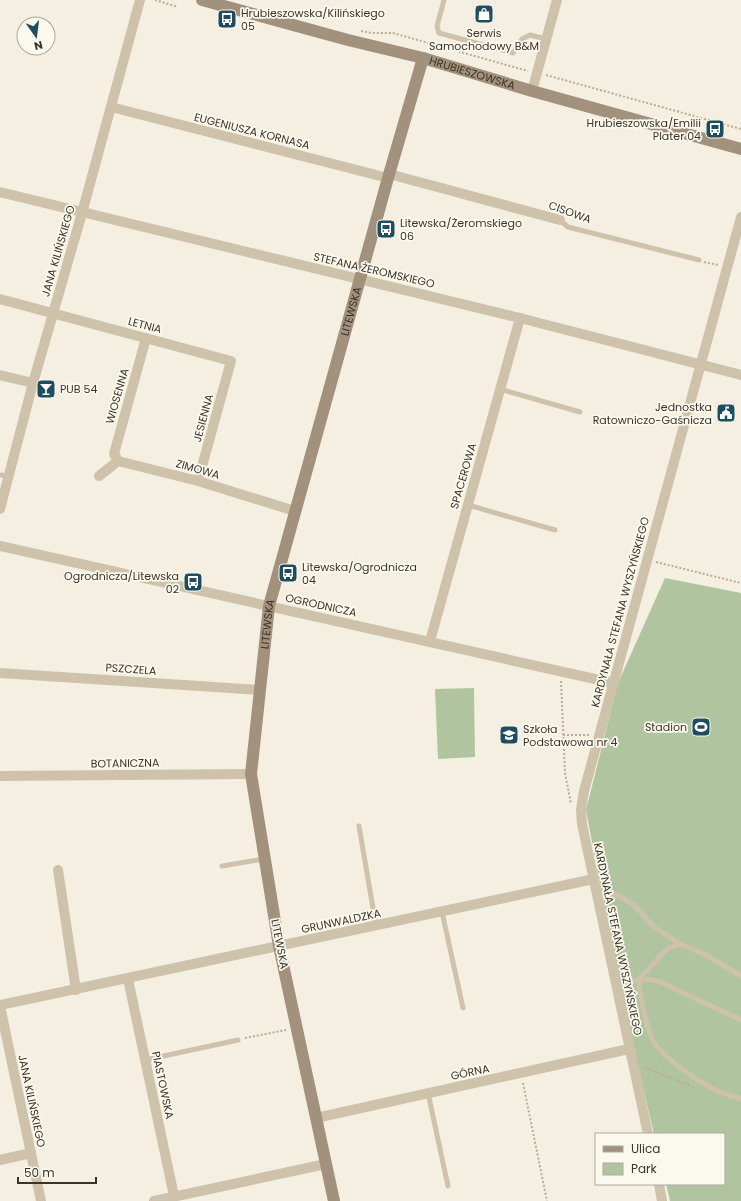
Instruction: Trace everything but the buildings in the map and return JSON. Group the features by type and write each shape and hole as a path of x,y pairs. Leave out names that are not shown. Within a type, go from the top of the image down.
{"main road":[{"name":"HRUBIESZOWSKA","path":"208,1 348,40 422,58 532,91 741,149"},
{"name":"LITEWSKA","path":"334,1201 279,946 251,774 269,606 422,58"}],"street":[{"name":"JANA KILIŃSKIEGO","path":"0,509 4,475 33,384 82,213 140,0"},
{"path":"532,91 557,0"},
{"name":"EUGENIUSZA KORNASA","path":"111,107 388,176"},
{"name":"CISOWA","path":"388,176 560,220"},
{"name":"STEFANA ŻEROMSKIEGO","path":"0,192 520,318 741,375"},
{"name":"KARDYNAŁA STEFANA WYSZYŃSKIEGO","path":"648,1133 582,824 581,810 584,791 613,682 741,217"},
{"name":"LETNIA","path":"0,299 231,361"},
{"name":"SPACEROWA","path":"430,641 520,318"},
{"name":"WIOSENNA","path":"118,461 114,454 146,338"},
{"name":"JESIENNA","path":"198,481 231,361"},
{"path":"0,375 33,384"},
{"path":"99,476 118,461"},
{"name":"ZIMOWA","path":"118,461 198,481 295,511"},
{"name":"OGRODNICZA","path":"0,546 613,682"},
{"name":"PSZCZELA","path":"0,673 260,690"},
{"name":"BOTANICZNA","path":"0,776 251,774"},
{"path":"58,870 76,990"},
{"name":"GRUNWALDZKA","path":"0,1006 279,946 594,882"},
{"name":"PIASTOWSKA","path":"128,979 174,1196"},
{"name":"JANA KILIŃSKIEGO","path":"0,1006 41,1201"},
{"name":"GÓRNA","path":"316,1118 629,1049"},
{"path":"0,1160 31,1153"},
{"path":"154,1201 326,1164"},
{"path":"659,1185 662,1201"}],"lane":[{"path":"444,0 437,26 439,32 513,52 522,39 530,35 546,39"},
{"name":"CISOWA","path":"560,220 568,226 699,260"},
{"path":"500,389 580,412"},
{"path":"468,505 555,530"},
{"path":"360,826 376,926"},
{"path":"222,866 265,859"},
{"path":"594,882 633,904 654,927 680,944 704,954 741,976"},
{"path":"442,912 463,1008"},
{"path":"638,980 668,948 680,944"},
{"path":"615,983 646,979 658,981 741,1020"},
{"path":"638,980 645,1018 654,1043 666,1056 690,1075 720,1092 741,1099"},
{"path":"145,1060 238,1040"},
{"path":"428,1093 448,1186"}],"path":[{"path":"155,0 178,7"},
{"path":"356,30 372,33 393,33 531,72"},
{"path":"542,74 741,129"},
{"path":"699,260 720,266"},
{"path":"647,560 741,583"},
{"path":"561,676 565,773 572,809"},
{"path":"563,735 594,734"},
{"path":"238,1040 287,1030"},
{"path":"641,1066 698,1089"},
{"path":"521,1073 547,1201"}],"green space":[{"path":"665,578 741,593 741,1201 670,1201 666,1185 725,1185 725,1133 654,1133 634,1049 586,810 618,683"},
{"path":"474,688 475,757 438,759 435,689"}],"place":[{"name":"Serwis Samochodowy B&M","path":"484,14"},
{"name":"Hrubieszowska/Kilińskiego 05","path":"227,19"},
{"name":"Hrubieszowska/Emilii Plater 04","path":"715,129"},
{"name":"Litewska/Żeromskiego 06","path":"386,229"},
{"name":"PUB 54","path":"46,389"},
{"name":"Jednostka Ratowniczo-Gaśnicza","path":"726,413"},
{"name":"Litewska/Ogrodnicza 04","path":"288,573"},
{"name":"Ogrodnicza/Litewska 02","path":"193,582"},
{"name":"Stadion","path":"701,727"},
{"name":"Szkoła Podstawowa nr 4","path":"509,735"}]}
